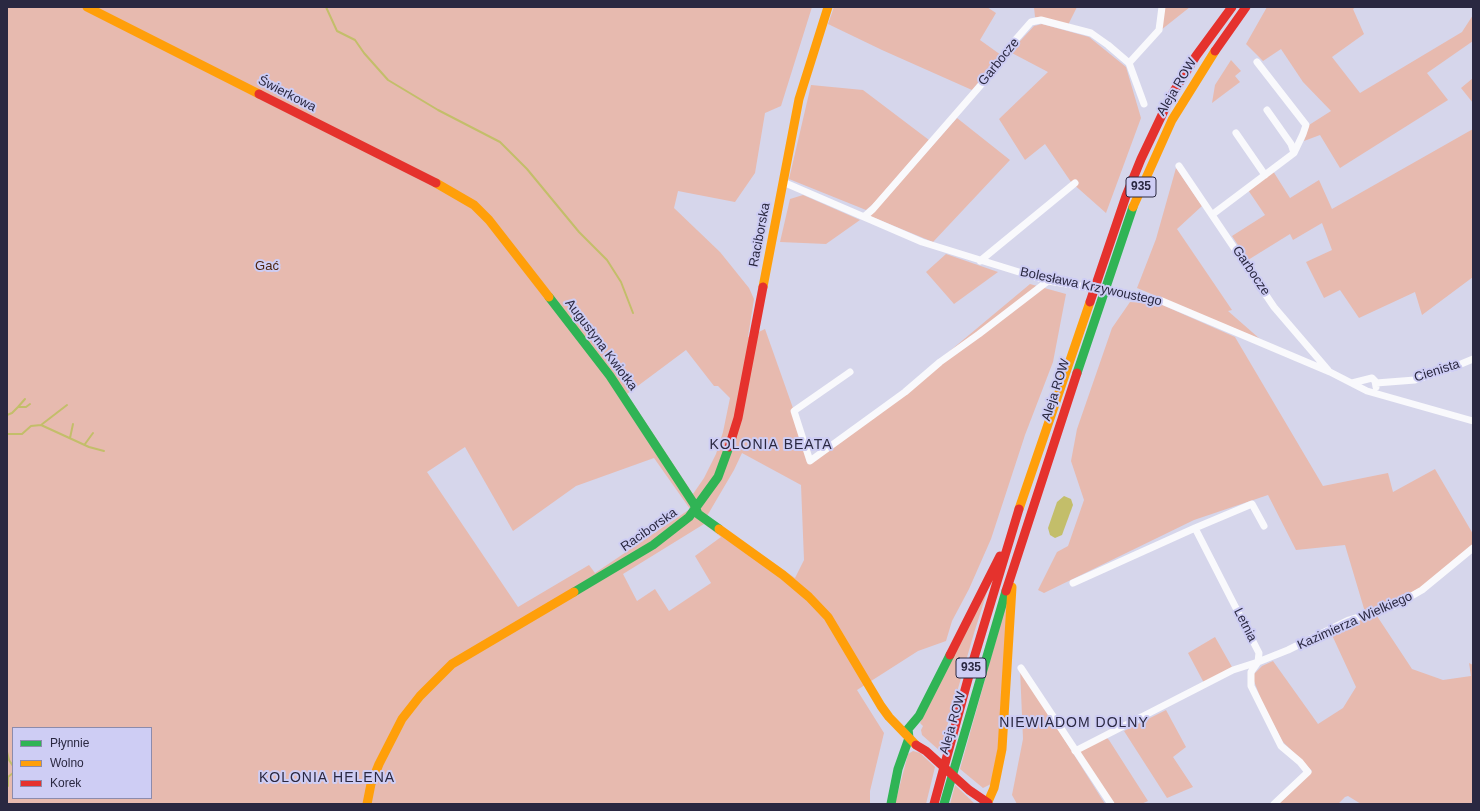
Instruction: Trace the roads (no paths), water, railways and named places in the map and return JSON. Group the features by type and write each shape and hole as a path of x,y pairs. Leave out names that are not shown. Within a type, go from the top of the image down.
{"main road":[{"name":"Świerkowa","path":"87,7 452,191 474,205"},
{"name":"Raciborska","path":"367,804 371,784 378,764 402,719 423,693 452,664 644,551 675,530 696,510 718,478 734,436 799,99 828,7"},
{"name":"Aleja ROW","path":"934,804 971,668 1011,534 1097,279 1141,158 1171,96 1196,56 1232,7"},
{"name":"Aleja ROW","path":"944,804 1016,555 1106,282 1139,191 1175,113 1220,42 1246,7"},
{"name":"Augustyna Kwiotka","path":"474,205 489,220 610,376 694,504 696,510 707,522 783,575 819,607 843,640 875,694 908,734 959,782 986,804"},
{"path":"891,804 898,769 908,734 919,716 1011,534"},
{"path":"986,804 997,775 1002,749 1010,600 1016,555"}],"street":[{"path":"1144,104 1129,63 1158,30 1162,7"},
{"name":"Garbocze","path":"865,216 873,209 994,70 1010,46 1031,22 1041,20 1092,33 1129,63"},
{"path":"1212,214 1294,153 1306,124 1257,62"},
{"path":"1267,110 1291,144 1294,153"},
{"path":"1236,133 1265,175"},
{"name":"Garbocze","path":"1179,166 1274,306 1330,372"},
{"name":"Bolesława Krzywoustego","path":"783,182 865,216 922,242 980,261 1048,281 1118,292 1162,301 1330,372 1364,388"},
{"path":"980,261 1075,183"},
{"path":"850,372 794,411 810,461 905,392 940,362 980,334 1048,281"},
{"name":"Cienista","path":"1375,387 1415,380 1449,369 1473,359"},
{"path":"1352,383 1372,378 1375,387 1392,397 1473,421"},
{"path":"1365,380 1363,384 1367,391 1375,387"},
{"path":"1073,583 1252,504 1264,526"},
{"name":"Letnia","path":"1195,528 1259,653 1258,662"},
{"name":"Kazimierza Wielkiego","path":"1258,662 1288,650 1349,620 1394,606 1422,590 1473,548"},
{"path":"1075,750 1233,670 1258,662"},
{"path":"1258,662 1251,672 1251,686 1281,746 1300,762 1308,772 1274,804"},
{"path":"1021,668 1111,804"}],"waterway":[{"path":"326,7 337,31 355,40 364,53 388,80 438,110 500,142 527,169 579,232 607,260 621,282 633,313"},
{"path":"18,407 25,399"},
{"path":"7,415 12,413 18,407 26,407 30,404"},
{"path":"41,425 67,405"},
{"path":"70,438 73,424"},
{"path":"7,434 22,434 31,426 41,425 89,447 104,451"},
{"path":"85,444 93,433"},
{"path":"7,752 12,764"},
{"path":"8,786 8,777 12,774"}],"district":[{"name":"KOLONIA BEATA","path":"771,445"},
{"name":"NIEWIADOM DOLNY","path":"1074,723"},
{"name":"KOLONIA HELENA","path":"327,778"}],"park label":[{"name":"Gać","path":"267,266"}]}
